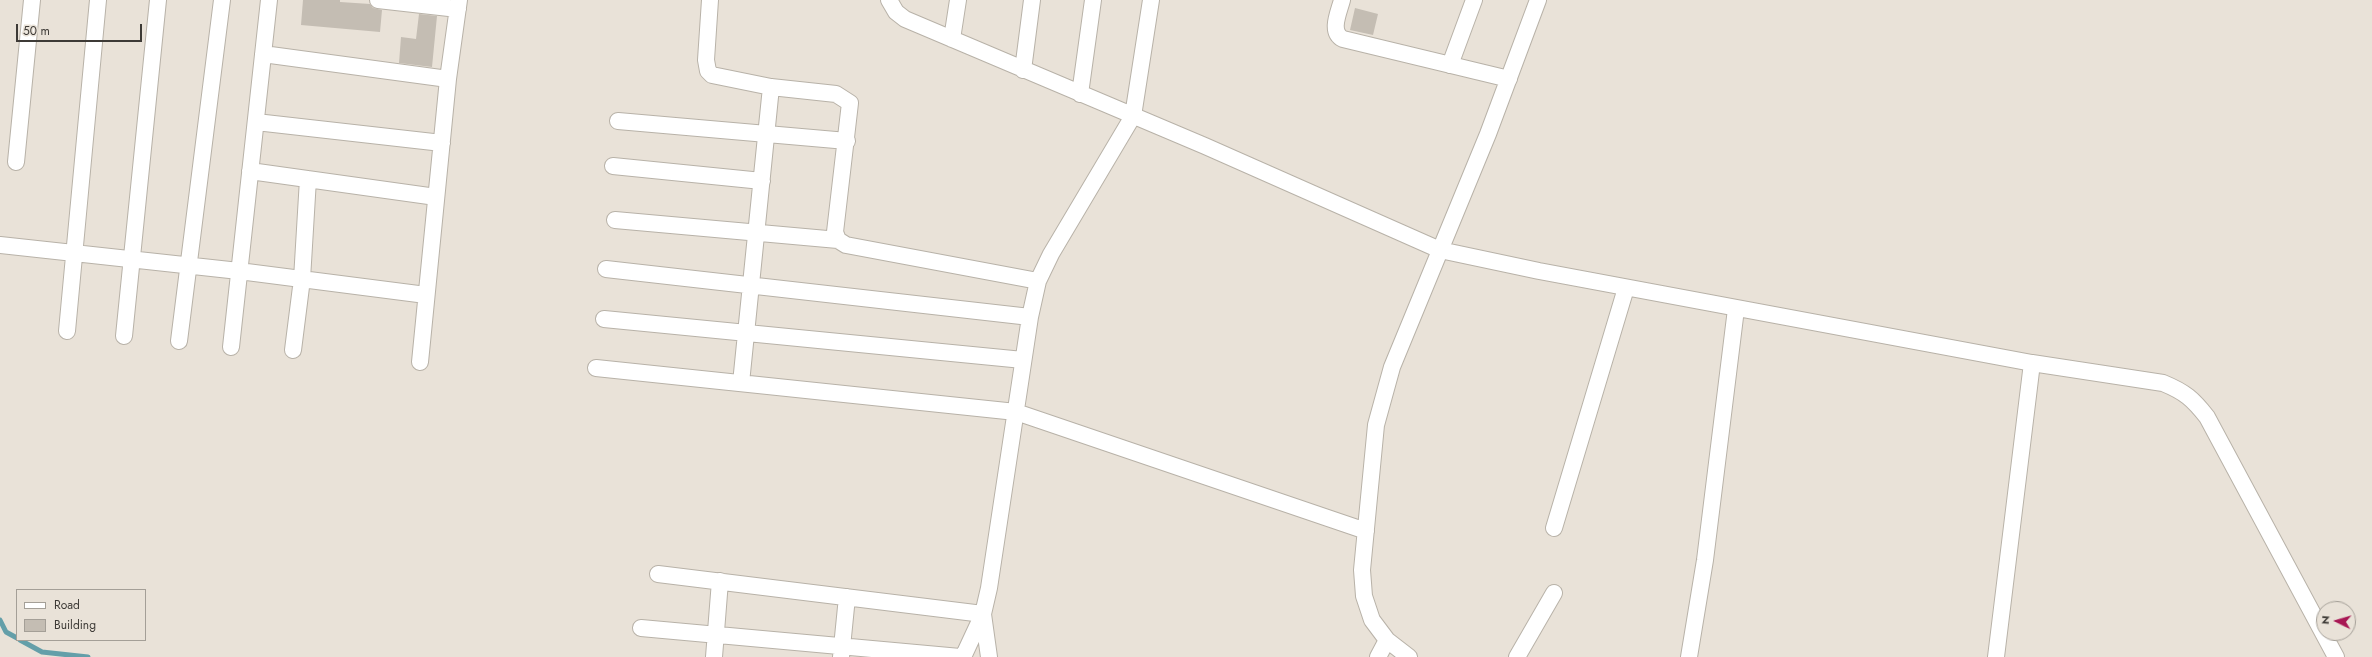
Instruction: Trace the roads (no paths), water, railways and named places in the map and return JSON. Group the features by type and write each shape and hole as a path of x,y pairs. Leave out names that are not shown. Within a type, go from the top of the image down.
{"street":[{"path":"16,162 32,0"},
{"path":"67,331 73,252 98,0"},
{"path":"124,336 158,0"},
{"path":"179,341 187,266 222,0"},
{"path":"231,347 269,0"},
{"path":"378,0 458,4 448,79 420,362"},
{"path":"710,0 706,60 708,71 720,78 836,94 846,99 850,103 835,232 838,240"},
{"path":"889,0 896,12 905,19 1205,146 1440,250 1736,309 2032,363 2164,383 2182,391 2195,402 2207,418 2336,657"},
{"path":"952,39 958,0"},
{"path":"1023,70 1032,0"},
{"path":"1080,94 1093,0"},
{"path":"963,657 983,614 1030,317 1038,281 1051,254 1133,116 1152,0"},
{"path":"1342,0 1335,30 1337,36 1509,79"},
{"path":"1450,65 1474,0"},
{"path":"1409,657 1387,640 1372,620 1364,596 1362,570 1376,425 1383,394 1392,367 1509,79 1538,0"},
{"path":"263,54 448,79"},
{"path":"741,383 752,287 771,86"},
{"path":"618,121 846,141"},
{"path":"256,122 442,143"},
{"path":"613,166 762,181"},
{"path":"250,172 436,197"},
{"path":"293,350 302,279 308,179"},
{"path":"615,220 838,240 846,246 1038,281"},
{"path":"0,245 132,258 426,295"},
{"path":"606,269 752,287 1030,317"},
{"path":"1554,528 1626,288"},
{"path":"1689,657 1705,560 1736,309"},
{"path":"604,319 1023,360"},
{"path":"1996,657 2032,363"},
{"path":"596,368 1016,412 1366,530"},
{"path":"658,574 983,614"},
{"path":"714,657 720,581"},
{"path":"1517,657 1554,593"},
{"path":"841,651 847,597"},
{"path":"983,614 989,657"},
{"path":"641,628 716,634 841,651 960,657"},
{"path":"1378,657 1387,640"}],"waterway":[{"path":"0,620 6,632 16,637"},
{"path":"22,641 42,652 88,657"}]}
